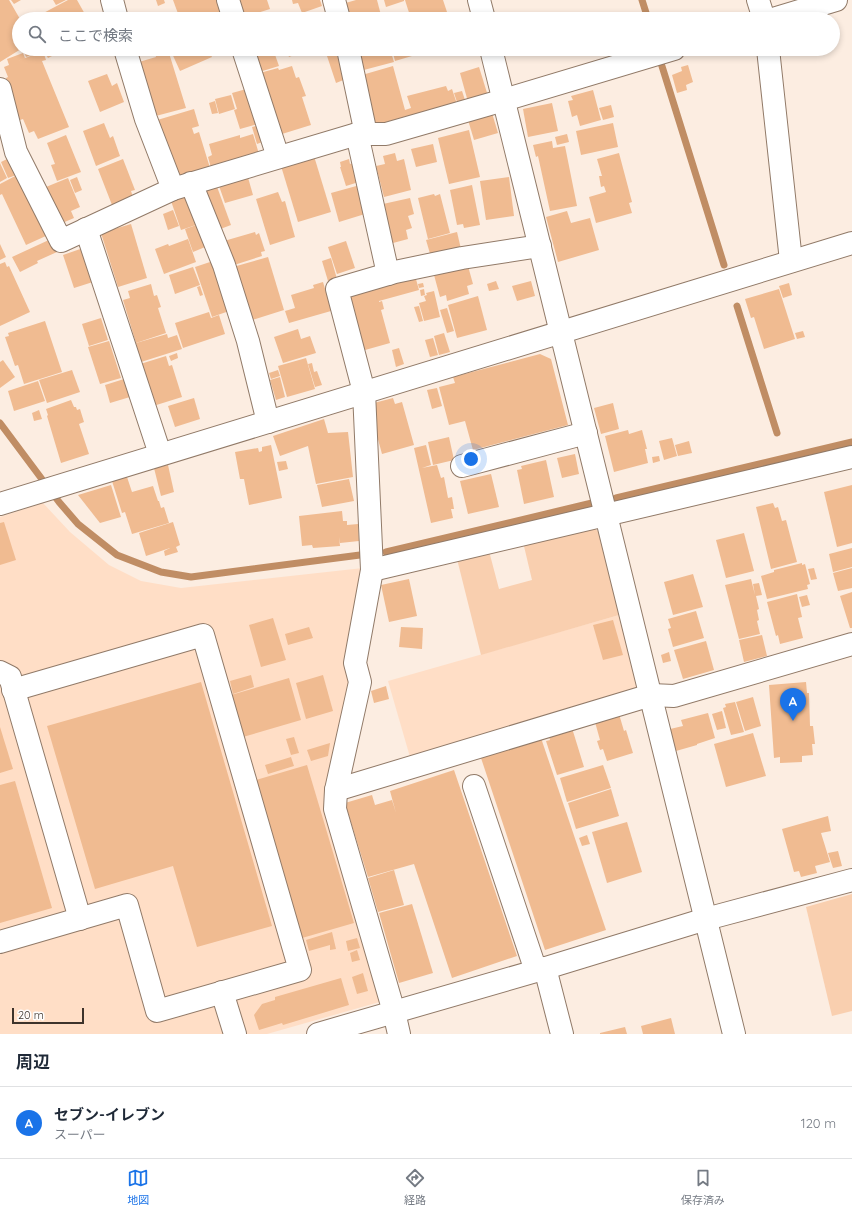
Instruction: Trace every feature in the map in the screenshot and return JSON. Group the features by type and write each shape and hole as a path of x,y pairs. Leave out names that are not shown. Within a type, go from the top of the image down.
{"street":[{"path":"112,0 115,12"},
{"path":"228,0 232,12"},
{"path":"334,0 337,12"},
{"path":"479,0 482,12"},
{"path":"758,0 762,12"},
{"path":"796,12 836,0"},
{"path":"127,56 146,119 224,265 248,341 268,422"},
{"path":"245,56 278,158"},
{"path":"349,56 361,134 388,274"},
{"path":"493,56 734,1034"},
{"path":"0,89 16,152 61,241 182,186 361,134 386,134 651,56"},
{"path":"769,56 791,261"},
{"path":"86,229 160,454"},
{"path":"0,504 852,243"},
{"path":"399,1034 336,809 336,790 360,682 355,663 372,570 364,392 337,289 388,274 462,258 540,246"},
{"path":"462,466 586,433"},
{"path":"372,570 852,457"},
{"path":"0,942 127,905 158,1011 300,970 203,635 13,690"},
{"path":"336,790 651,695 674,696 852,644"},
{"path":"0,672 10,677 80,919"},
{"path":"474,786 541,969 562,1034"},
{"path":"318,1034 706,919 852,880"},
{"path":"222,992 234,1034"}],"shaded area":[{"path":"43,503 70,532 109,565 141,581 181,588 363,568 343,663 350,683 325,804 383,1001 267,1034 0,1034 0,517"},
{"path":"589,525 598,531 619,615 481,655 457,559 489,551 499,589 532,580 523,542"},
{"path":"619,615 636,686 633,694 410,757 388,681"},
{"path":"852,894 852,1011 832,1016 806,907"}],"building":[{"path":"0,0 9,0 16,12 12,12 12,55 0,62"},
{"path":"11,0 21,0 14,4"},
{"path":"53,0 66,0 56,5"},
{"path":"68,0 77,0 84,12 45,12"},
{"path":"156,0 164,0 165,3 158,6"},
{"path":"173,0 221,0 225,12 177,12"},
{"path":"232,0 267,0 270,9 260,12 236,12"},
{"path":"292,0 320,0 322,6 302,12 298,3 293,4"},
{"path":"356,0 377,0 380,12 344,12 342,4"},
{"path":"384,0 404,0 404,1 386,7"},
{"path":"405,0 443,0 447,12 409,12"},
{"path":"15,56 24,56 25,58 15,62 30,56 45,56 46,60 42,61 69,127 38,139 34,131 29,133 23,119 20,120 10,94 12,93 6,78 8,77 4,67 9,65 7,59"},
{"path":"170,56 186,108 152,117 139,62 156,57"},
{"path":"173,56 212,57 180,71"},
{"path":"250,56 275,56 279,66 256,73"},
{"path":"327,56 337,56 346,79 336,83"},
{"path":"356,56 392,56 394,62 360,71"},
{"path":"394,56 412,56 395,61"},
{"path":"688,65 693,82 686,85 687,90 677,93 672,75 682,71 681,67"},
{"path":"292,66 296,78 299,77 306,96 302,97 311,125 282,134 256,74"},
{"path":"393,66 405,110 411,108 407,96 446,86 448,91 452,89 457,104 408,119 407,116 376,125 362,75"},
{"path":"479,67 488,96 468,102 460,73"},
{"path":"107,74 112,86 117,83 124,102 100,112 88,81"},
{"path":"250,88 261,123 240,129 234,110 237,109 232,93"},
{"path":"593,90 601,120 580,126 577,115 572,117 568,101 573,100 571,96"},
{"path":"462,91 465,100 457,102 454,93"},
{"path":"231,95 235,109 219,114 215,99"},
{"path":"215,101 218,113 212,114 209,103"},
{"path":"552,103 558,131 528,137 523,109"},
{"path":"611,105 614,117 603,120 599,108"},
{"path":"194,109 199,126 192,128 194,134 199,132 210,168 179,178 154,121"},
{"path":"492,113 498,133 474,140 468,120"},
{"path":"104,123 110,138 113,136 120,156 96,166 83,131"},
{"path":"613,123 618,147 581,155 576,131"},
{"path":"260,125 265,141 257,144 252,127"},
{"path":"469,130 480,177 449,184 438,138"},
{"path":"253,134 259,154 211,168 208,157 212,155 209,144 240,135 240,138"},
{"path":"567,134 569,142 557,145 555,137"},
{"path":"66,135 81,172 57,181 51,165 55,164 47,143"},
{"path":"552,141 553,148 565,146 577,206 550,211 538,156 536,157 533,145"},
{"path":"433,144 437,162 416,167 411,149"},
{"path":"395,153 397,161 404,159 411,190 384,197 376,166 385,164 383,156"},
{"path":"619,153 632,202 629,203 632,213 596,223 589,197 606,192 604,186 601,187 599,176 602,176 597,159"},
{"path":"314,156 331,212 298,222 281,166"},
{"path":"11,157 19,174 8,178 1,162"},
{"path":"123,159 135,190 131,191 133,197 112,205 98,169"},
{"path":"349,159 350,164 356,162 362,181 346,186 340,167 340,162"},
{"path":"0,163 7,178 0,182"},
{"path":"19,174 48,235 26,245 2,194 0,195 0,184"},
{"path":"247,174 253,195 225,203 218,183"},
{"path":"77,177 82,190 75,193 70,180"},
{"path":"509,177 514,216 486,220 480,181"},
{"path":"68,178 80,207 71,211 74,218 60,224 46,187"},
{"path":"216,184 231,225 215,231 200,190"},
{"path":"360,185 365,214 339,222 331,193"},
{"path":"472,185 480,225 464,228 463,224 457,225 450,190"},
{"path":"278,192 282,202 285,201 295,237 270,245 256,199"},
{"path":"434,194 435,196 440,194 450,233 428,239 418,198"},
{"path":"189,195 199,224 181,230 171,201"},
{"path":"410,198 414,214 408,216 412,228 406,230 408,239 393,243 383,204"},
{"path":"173,210 179,226 168,230 163,214"},
{"path":"567,211 571,223 590,218 599,250 558,262 546,217"},
{"path":"202,223 210,245 193,252 185,229"},
{"path":"131,224 147,278 118,287 101,233"},
{"path":"255,232 256,235 259,233 265,251 261,252 262,256 231,266 224,241"},
{"path":"457,232 461,249 431,257 426,240"},
{"path":"51,239 57,252 37,261 38,263 20,272 12,257"},
{"path":"188,239 196,262 164,274 155,249"},
{"path":"346,241 355,268 337,274 328,247"},
{"path":"0,244 6,257 0,260"},
{"path":"86,247 96,281 74,288 63,255"},
{"path":"268,257 284,310 249,321 233,267"},
{"path":"331,258 337,279 328,281 322,261"},
{"path":"216,260 232,310 212,317 195,267"},
{"path":"5,262 7,267 9,266 30,312 0,326 0,264"},
{"path":"468,266 473,284 467,286 469,294 447,301 446,295 440,297 434,275"},
{"path":"193,267 200,285 175,294 169,275"},
{"path":"414,272 419,290 379,301 382,301 384,309 381,310 390,343 358,352 343,294"},
{"path":"496,281 499,289 489,291 487,284"},
{"path":"531,281 535,296 517,301 512,286"},
{"path":"323,282 326,292 328,291 332,302 329,303 331,311 289,323 285,311 295,308 291,295 314,288 313,285"},
{"path":"423,283 424,287 419,288 418,284"},
{"path":"789,283 792,295 783,298 779,286"},
{"path":"151,284 154,296 157,295 161,307 158,308 166,333 136,343 123,300 130,298 128,291"},
{"path":"200,286 203,295 200,296 197,287"},
{"path":"424,289 425,295 421,296 420,290"},
{"path":"779,289 795,339 764,349 754,317 751,318 745,299"},
{"path":"434,291 440,317 424,321 419,303 426,301 424,296 427,295 426,293"},
{"path":"478,296 487,330 457,338 448,305"},
{"path":"419,306 423,321 419,322 414,307"},
{"path":"447,308 454,331 447,333 440,310"},
{"path":"209,312 211,318 219,315 225,334 183,348 175,323"},
{"path":"101,318 108,340 89,346 82,324"},
{"path":"45,321 62,372 24,384 18,365 15,366 5,337 9,336 8,333"},
{"path":"298,329 301,339 310,336 316,353 283,363 274,337"},
{"path":"803,331 805,337 797,339 795,333"},
{"path":"444,333 450,352 439,355 434,336"},
{"path":"167,334 168,338 177,335 182,349 141,362 136,343"},
{"path":"433,338 438,355 430,357 425,340"},
{"path":"109,341 121,378 100,384 88,347"},
{"path":"399,348 404,364 396,367 392,350"},
{"path":"177,353 178,358 171,361 169,356"},
{"path":"540,354 551,359 568,425 473,450 465,421 449,425 439,387 455,383 453,377"},
{"path":"166,356 169,366 172,365 182,397 150,407 137,365"},
{"path":"306,358 315,389 287,397 278,366"},
{"path":"3,360 15,377 0,388 0,362"},
{"path":"312,363 314,372 317,371 322,385 315,387 308,364"},
{"path":"72,370 80,392 47,403 39,380"},
{"path":"278,370 280,376 271,379 269,373"},
{"path":"280,377 285,397 276,400 270,380"},
{"path":"124,379 130,397 110,403 105,385"},
{"path":"38,381 45,401 14,411 8,391"},
{"path":"437,388 442,406 432,409 427,390"},
{"path":"194,398 200,419 175,427 168,406"},
{"path":"393,398 395,404 402,402 414,445 382,454 370,410 376,409 374,403"},
{"path":"71,400 77,410 80,409 84,422 79,424 89,454 61,463 46,409"},
{"path":"613,403 619,429 601,434 594,408"},
{"path":"39,410 42,419 34,421 32,413"},
{"path":"324,419 328,433 348,432 353,477 316,484 308,446 280,456 273,436"},
{"path":"628,430 629,434 642,430 647,449 645,449 648,463 614,472 605,436"},
{"path":"449,437 454,460 433,465 428,442"},
{"path":"672,438 677,456 664,460 659,441"},
{"path":"689,441 692,453 678,456 675,445"},
{"path":"271,445 282,498 249,505 244,479 240,479 235,452 258,448 259,452 262,451 262,447"},
{"path":"426,445 431,465 422,468 437,465 441,478 444,477 448,498 452,497 454,509 451,509 453,518 431,523 414,448"},
{"path":"575,454 579,474 562,478 557,458"},
{"path":"659,456 660,461 653,463 652,457"},
{"path":"546,460 554,497 524,504 517,470 522,469 521,466"},
{"path":"286,461 288,469 279,471 277,462"},
{"path":"168,465 174,492 161,496 154,468"},
{"path":"491,474 499,507 468,514 460,481"},
{"path":"127,477 132,492 153,486 161,508 164,507 169,523 132,534 125,512 122,513 112,481"},
{"path":"349,479 354,501 322,507 317,485"},
{"path":"111,485 121,517 100,523 78,495"},
{"path":"852,485 852,543 837,547 824,492"},
{"path":"773,503 775,508 778,507 782,521 786,520 797,562 771,569 756,507"},
{"path":"342,511 343,521 347,521 347,525 358,524 359,541 340,543 339,537 340,546 313,548 312,545 302,546 299,516"},
{"path":"4,522 16,560 0,565 0,523"},
{"path":"173,522 180,545 176,547 178,552 165,556 164,551 170,548 146,556 139,533"},
{"path":"744,533 754,571 726,578 716,540"},
{"path":"852,548 852,567 833,572 829,554"},
{"path":"802,563 802,565 805,564 810,584 807,585 808,589 767,599 761,576 774,572 774,570"},
{"path":"814,568 817,579 811,580 808,569"},
{"path":"852,568 852,588 838,591 833,573"},
{"path":"693,574 703,607 673,615 664,582"},
{"path":"409,579 417,616 389,622 381,585"},
{"path":"751,579 755,595 753,584 759,583 762,595 756,596 759,609 757,610 759,620 757,621 760,634 739,639 725,585"},
{"path":"852,592 852,628 850,628 840,596"},
{"path":"797,594 802,617 798,618 803,638 780,644 778,635 776,636 767,602"},
{"path":"807,595 810,605 802,607 799,597"},
{"path":"696,611 704,638 673,647 668,629 671,628 668,619"},
{"path":"273,618 286,660 261,667 249,625"},
{"path":"613,620 623,655 603,660 593,625"},
{"path":"309,627 313,638 288,645 285,634"},
{"path":"401,627 423,628 422,649 399,647"},
{"path":"762,635 767,656 744,662 739,640"},
{"path":"706,641 714,670 683,679 674,650"},
{"path":"669,652 671,661 663,663 661,655"},
{"path":"251,675 254,687 233,694 230,681"},
{"path":"323,675 333,711 306,719 296,683"},
{"path":"289,678 301,720 243,737 231,695"},
{"path":"201,682 272,926 197,947 173,866 95,889 47,726"},
{"path":"806,682 807,693 809,693 810,726 813,726 815,744 812,744 813,755 802,756 802,762 780,763 780,757 774,758 769,685"},
{"path":"386,686 389,699 374,703 371,691"},
{"path":"753,697 761,726 745,731 736,702"},
{"path":"735,702 744,732 731,735 723,708 726,707 725,704"},
{"path":"722,711 726,728 717,730 712,714"},
{"path":"708,713 715,738 676,751 670,729 683,726 681,720"},
{"path":"619,714 633,753 607,761 603,749 600,750 597,741 600,740 595,722"},
{"path":"0,727 13,769 0,773"},
{"path":"572,728 584,767 557,775 546,741 550,740 549,736"},
{"path":"753,733 766,776 726,787 714,744"},
{"path":"294,737 299,753 291,755 286,739"},
{"path":"541,738 606,930 545,950 481,758"},
{"path":"330,743 328,756 311,761 307,750"},
{"path":"291,757 294,766 268,774 265,765"},
{"path":"307,765 354,923 302,938 256,780"},
{"path":"603,765 611,788 567,802 560,778"},
{"path":"454,770 517,956 452,978 414,864 368,877 345,803 372,795 375,805 392,800 396,813 390,791"},
{"path":"15,781 52,908 0,923 0,785"},
{"path":"611,789 619,816 576,829 568,803"},
{"path":"828,816 831,831 821,833 830,862 815,866 817,873 801,877 799,871 794,872 782,829"},
{"path":"627,822 642,872 607,883 592,832"},
{"path":"587,835 590,844 582,846 579,838"},
{"path":"838,851 842,866 833,868 828,853"},
{"path":"394,870 404,905 378,912 368,878"},
{"path":"412,904 433,973 399,983 379,913"},
{"path":"332,932 336,949 330,950 330,945 309,951 306,940"},
{"path":"357,938 360,948 348,951 346,941"},
{"path":"357,950 360,960 352,962 350,953"},
{"path":"363,973 368,991 357,994 352,977"},
{"path":"341,978 349,1005 283,1025 282,1023 259,1030 254,1015 262,1004 275,1000 275,997"},
{"path":"671,1018 675,1034 643,1034 641,1026"},
{"path":"625,1027 627,1034 600,1034 600,1033"}],"waterway":[{"path":"642,0 646,12"},
{"path":"661,63 724,265"},
{"path":"737,306 777,433"},
{"path":"0,423 59,502 78,524 117,555 161,572 191,577 360,555"},
{"path":"616,498 852,442"},
{"path":"386,552 592,503"}],"place":[{"name":"セブン-イレブン","path":"793,721"}]}
